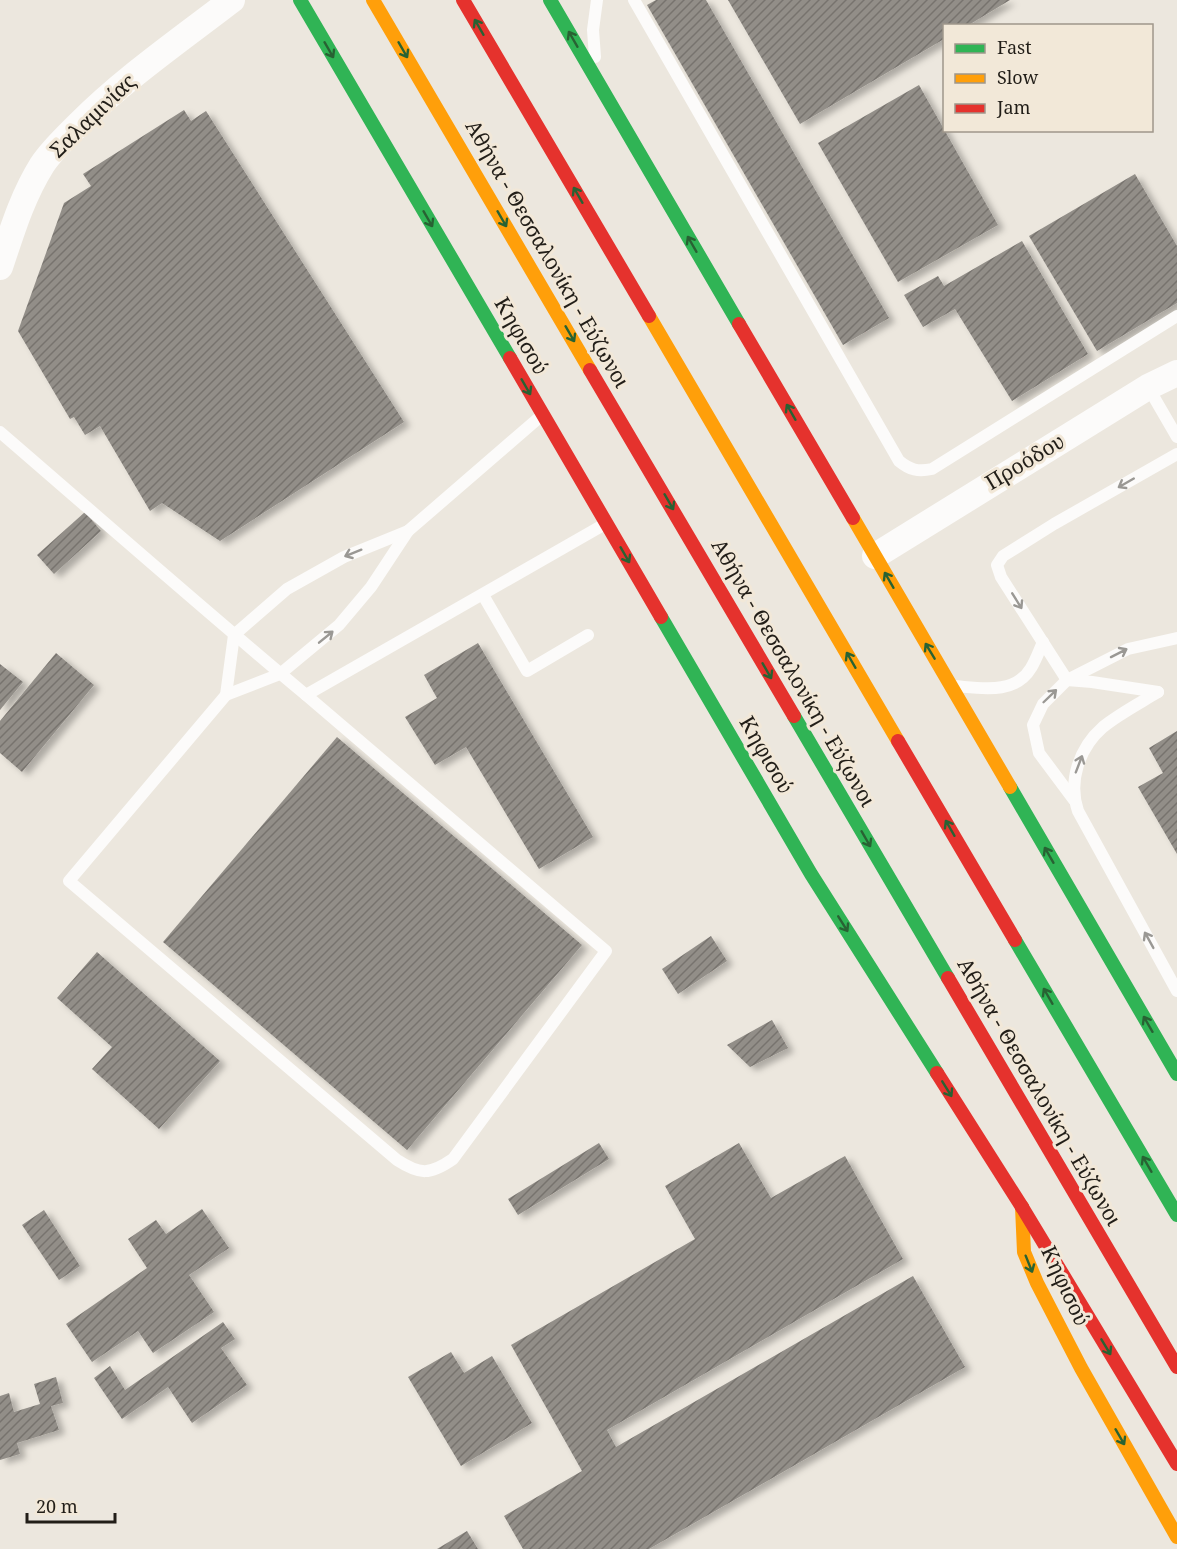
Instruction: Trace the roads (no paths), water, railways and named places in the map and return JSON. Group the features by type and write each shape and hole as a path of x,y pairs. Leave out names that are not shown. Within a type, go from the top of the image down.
{"main road":[{"name":"Κηφισού","path":"300,0 812,874 1022,1207 1024,1252 1037,1283 1086,1378 1177,1537"},
{"name":"Αθήνα - Θεσσαλονίκη - Εύζωνοι","path":"373,0 1177,1367"},
{"path":"463,0 1177,1215"},
{"path":"550,0 1177,1074"},
{"path":"1022,1207 1177,1464"}],"street":[{"name":"Σαλαμινίας","path":"0,267 29,186 63,139 125,82 232,0"},
{"name":"Προόδου","path":"875,556 1148,387 1177,373"}],"lane":[{"path":"596,79 593,30 597,0"},
{"path":"634,0 899,461 906,467 914,470 932,469 1177,316"},
{"path":"1148,387 1177,436"},
{"path":"0,432 234,635 280,674 306,695 606,951 453,1159 438,1169 425,1172 410,1168 397,1160 69,881 226,695 280,674 339,626 371,587 408,531 543,415"},
{"path":"1067,680 1001,577 997,565 1004,556 1054,524 1177,454"},
{"path":"306,695 606,524"},
{"path":"226,695 234,635 287,589 344,557 408,531"},
{"path":"483,596 527,671 588,635"},
{"path":"1177,638 1128,649 1067,680 1043,704 1033,725 1039,753 1074,800 1087,828 1177,991"},
{"path":"951,686 1010,687 1031,670 1043,642"},
{"path":"1067,680 1158,692 1103,727 1090,742 1080,759 1075,774 1074,800"}]}
